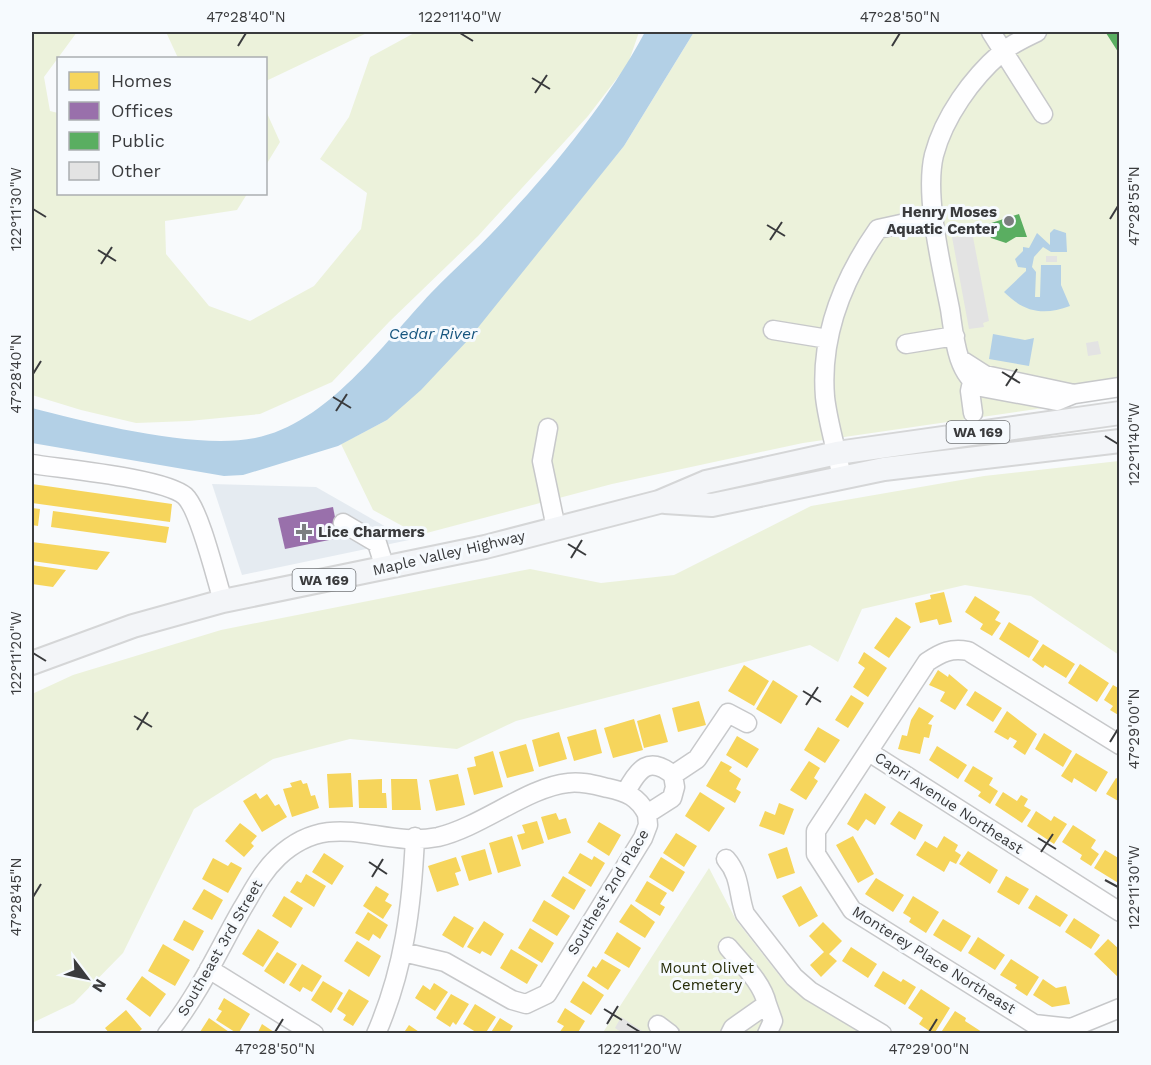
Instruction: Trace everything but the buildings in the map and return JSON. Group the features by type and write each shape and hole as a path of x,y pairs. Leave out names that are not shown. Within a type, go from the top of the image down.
{"main road":[{"name":"Maple Valley Highway","path":"32,663 133,626 223,601 385,568 556,528 658,502 706,482 837,453 1119,412"},
{"name":"Maple Valley Highway","path":"658,502 712,505 884,469 1119,441"}],"street":[{"path":"991,32 1043,114"},
{"path":"1036,32 1002,52 973,83 943,132 934,156 933,217 960,359 972,382 981,387 1057,401 1074,394 1119,387"},
{"path":"842,478 825,398 831,320 846,284 878,230 933,217"},
{"path":"772,330 828,339"},
{"path":"906,344 955,336"},
{"path":"960,359 985,375 1074,394"},
{"path":"972,382 970,391 972,413"},
{"path":"548,428 542,461 556,528"},
{"path":"32,464 159,485 186,497 194,511 223,601"},
{"path":"343,523 376,543 385,568"},
{"path":"869,752 927,662 943,651 956,649 968,651 1119,745"},
{"path":"647,814 641,802 626,792 641,769 652,765 663,767 673,775 697,759 728,713 747,723"},
{"name":"Capri Avenue Northeast","path":"869,752 1119,912"},
{"name":"Monterey Place Northeast","path":"869,752 816,831 814,840 816,854 846,904 860,916 1034,1024 1071,1028 1119,1008"},
{"name":"Southest 2nd Place","path":"403,952 445,962 512,1000 526,1004 546,994 643,838 648,825 647,814 672,798 675,787 673,775"},
{"name":"Southeast 3rd Street","path":"167,1034 193,999 262,874 279,856 301,840 328,830 436,837 453,832 551,787 568,783 594,785 626,792"},
{"path":"376,1034 392,995 403,952 412,901 415,837"},
{"path":"726,859 741,887 740,902 745,914 794,977 810,991 882,1034"},
{"path":"728,947 765,994 773,1021 767,1034"},
{"path":"209,969 314,1034"},
{"path":"730,1034 733,1028 767,1004"}],"shaded area":[{"path":"212,484 316,487 409,540 242,575"}],"green space":[{"path":"32,32 77,32 44,77 50,111 57,113 57,195 246,195 237,210 165,221 166,254 209,306 250,321 314,286 361,229 367,193 320,159 349,117 370,57 416,32 639,32 628,64 588,116 478,236 389,322 332,382 260,414 189,421 136,423 32,395"},
{"path":"166,32 369,32 267,81 267,57 178,57"},
{"path":"694,32 1119,32 1119,397 803,443 612,484 419,535 373,510 341,444 387,420 571,210 624,146"},
{"path":"267,113 280,142 267,163"},
{"path":"1119,461 1119,655 1031,596 965,585 862,609 838,662 810,645 516,721 457,749 350,739 273,759 194,809 123,953 74,1003 32,1023 32,694 73,675 221,630 530,569 601,583 674,575 811,506 984,476"},
{"name":"Mount Olivet Cemetery","path":"709,868 736,920 786,984 863,1033 602,1034"}],"water":[{"name":"Cedar River","path":"645,32 694,32 624,146 468,340 421,390 387,420 338,446 243,475 224,476 32,443 32,408 83,421 174,438 231,441 255,438 281,430 306,417 330,399 373,358 431,293 492,233 535,186 594,112"},
{"path":"1054,229 1066,233 1067,252 1051,252 1043,247 1034,257 1032,267 1036,272 1035,297 1040,297 1041,265 1061,265 1061,285 1070,306 1051,311 1027,308 1004,292 1026,271 1026,268 1018,267 1015,259 1023,251 1023,247 1029,248 1037,233 1050,245 1050,233"},
{"path":"993,334 1025,340 1034,338 1029,366 989,359"}],"place":[{"name":"Henry Moses Aquatic Center","path":"1009,221"},
{"name":"Lice Charmers","path":"304,532"}]}
